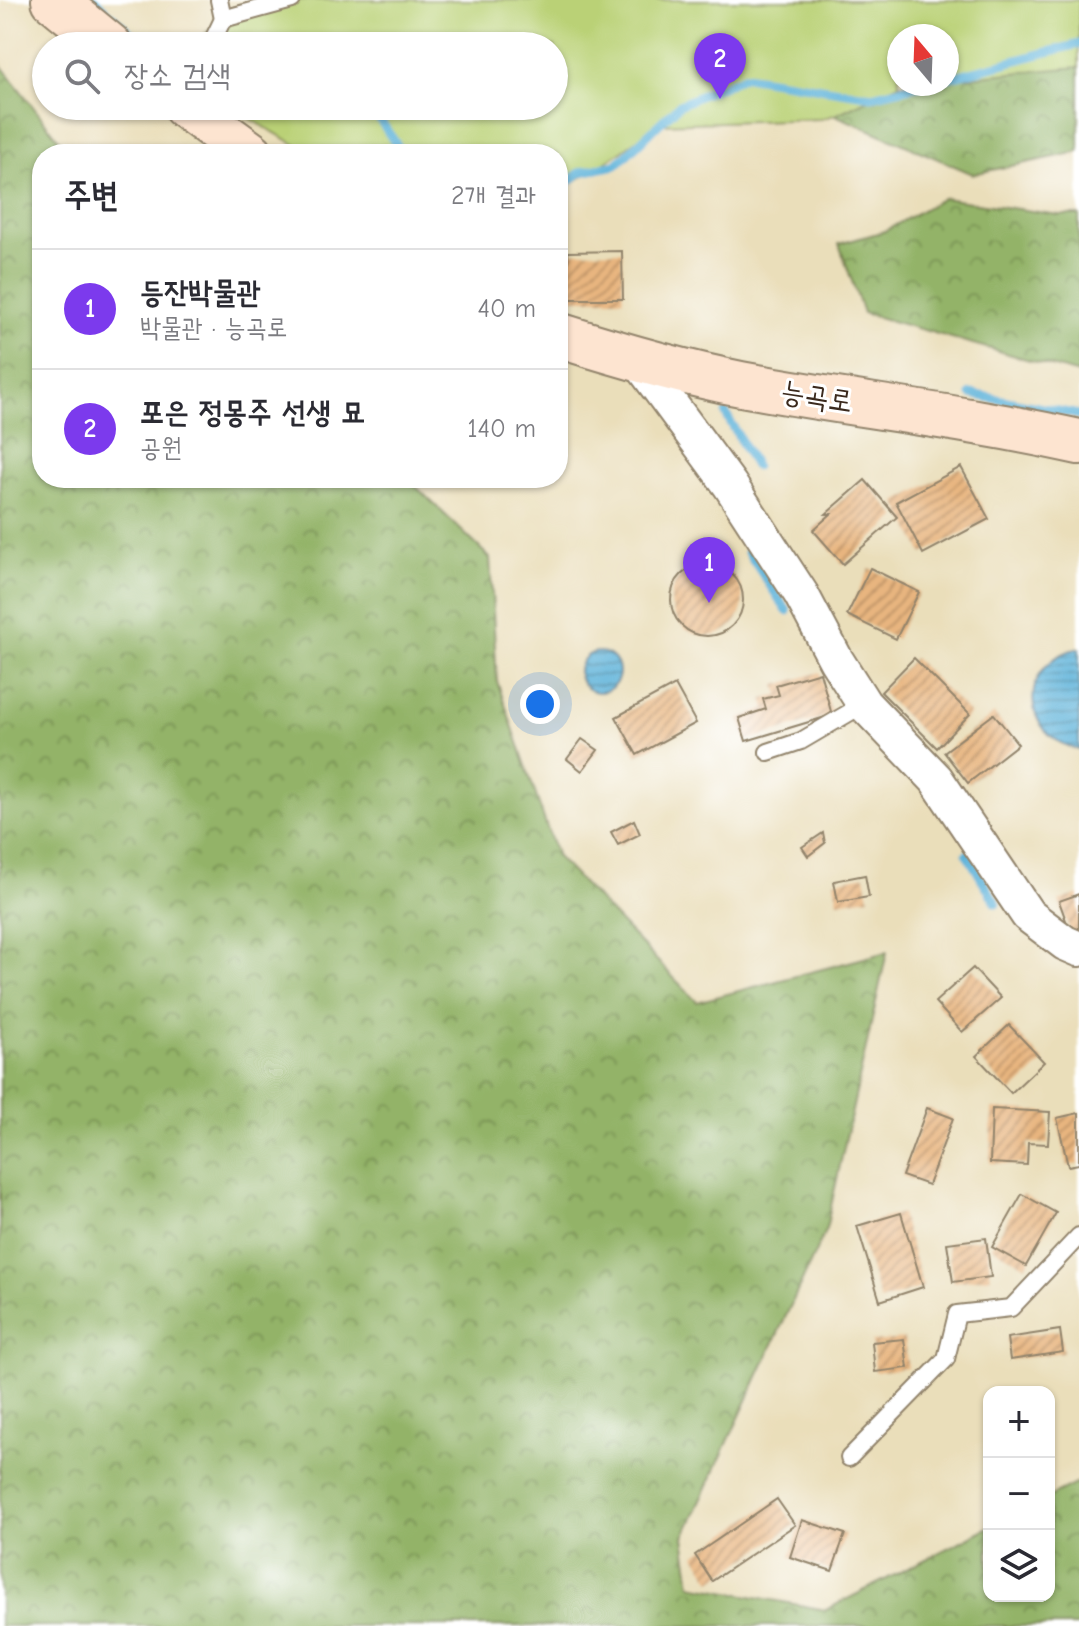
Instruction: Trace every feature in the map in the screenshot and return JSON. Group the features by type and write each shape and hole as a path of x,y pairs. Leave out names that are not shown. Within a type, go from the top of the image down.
{"street":[{"path":"54,0 93,32"},
{"path":"204,120 237,144"},
{"name":"능곡로","path":"568,338 638,360 740,384 1017,428 1079,442"},
{"path":"638,360 746,509 801,594 836,660 864,704 936,779 1028,915 1065,943 1079,949"}],"lane":[{"path":"217,32 223,19 219,0"},
{"path":"223,19 292,0"},
{"path":"768,752 801,741 864,704"},
{"path":"849,1458 946,1359 957,1314 1011,1308 1079,1236"}],"green space":[{"path":"255,0 1079,0 1079,68 959,86 959,24 887,24 887,96 898,96 821,119 659,124 568,185 568,144 294,144 252,120 568,120 568,32 207,32 225,14"},
{"path":"0,64 32,105 32,120 44,120 62,144 32,144 32,488 417,488 490,558 497,681 557,857 697,1002 887,952 826,1229 684,1537 691,1585 826,1610 983,1530 983,1602 1055,1602 1055,1494 1079,1482 1079,1626 0,1626"},
{"path":"1079,67 1079,152 973,174 835,115 887,90 887,96 959,96 959,78"},
{"path":"943,198 1059,215 1079,215 1079,374 863,313 839,244 885,231"}],"water":[{"path":"1079,648 1079,750 1059,742 1045,730 1036,715 1033,699 1036,682 1045,668 1059,656"},
{"path":"599,652 613,658 619,672 613,686 599,692 585,686 579,672 585,658"}],"building":[{"path":"622,251 623,299 568,299 568,252"},
{"path":"961,467 989,519 923,554 896,502"},
{"path":"865,480 897,517 843,564 813,530 831,514 826,514"},
{"path":"714,564 733,574 741,586 741,614 733,626 721,634 700,636 681,626 673,614 671,593 681,574 693,566"},
{"path":"870,568 919,592 896,639 847,615"},
{"path":"914,658 970,714 937,748 881,692"},
{"path":"820,672 832,715 746,741 739,718 766,709 763,699 779,695 776,685"},
{"path":"675,685 696,723 637,755 616,717"},
{"path":"994,714 1018,744 968,783 944,752"},
{"path":"582,739 598,750 582,771 567,759"},
{"path":"634,820 640,834 618,845 611,832"},
{"path":"823,833 825,843 808,856 802,847"},
{"path":"865,875 869,897 838,902 834,881"},
{"path":"1079,894 1079,935 1072,937 1059,901"},
{"path":"973,968 1001,998 962,1032 935,1002"},
{"path":"1009,1025 1044,1062 1011,1093 976,1056"},
{"path":"927,1108 953,1118 928,1185 902,1176"},
{"path":"992,1109 1050,1112 1048,1144 1028,1143 1027,1165 990,1163"},
{"path":"1079,1113 1079,1164 1068,1166 1057,1118"},
{"path":"1022,1194 1056,1213 1026,1266 992,1247"},
{"path":"901,1213 923,1287 880,1301 857,1226"},
{"path":"986,1238 991,1277 953,1282 947,1243"},
{"path":"1060,1330 1063,1352 1010,1360 1007,1338"},
{"path":"904,1339 908,1368 875,1372 872,1342"},
{"path":"777,1499 795,1525 712,1581 695,1555"},
{"path":"802,1520 845,1534 832,1571 790,1557"}],"waterway":[{"path":"94,0 129,32"},
{"path":"959,75 1079,44"},
{"path":"568,182 581,172 616,165 679,105 745,76 872,96 887,92"},
{"path":"380,120 396,144"},
{"path":"971,394 1079,415"},
{"path":"726,414 755,466"},
{"path":"748,552 787,611"},
{"path":"967,854 996,903"}],"place":[{"name":"포은 정몽주 선생 묘","path":"720,99"},
{"name":"등잔박물관","path":"709,603"}]}
